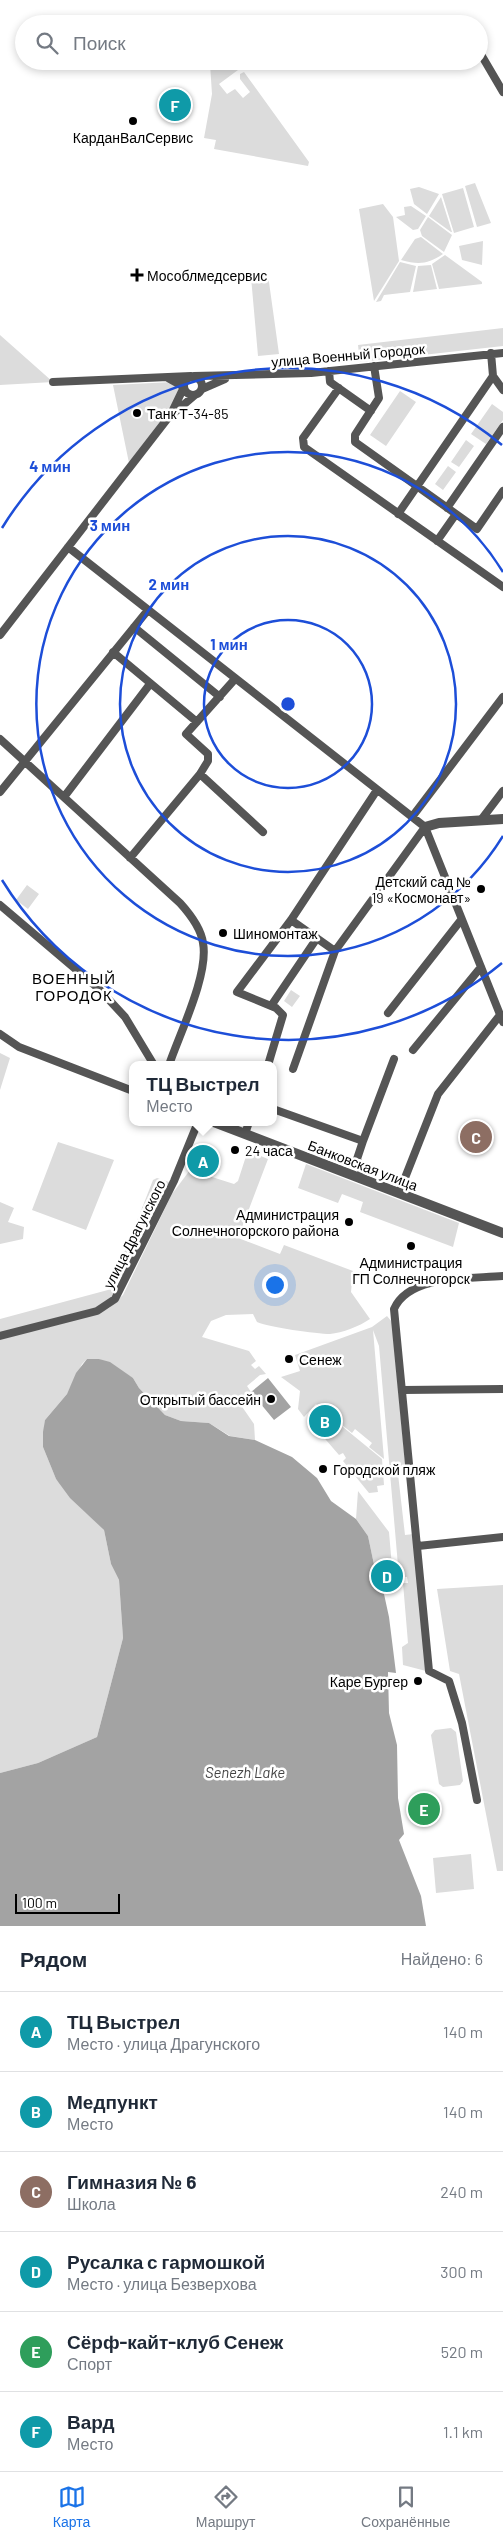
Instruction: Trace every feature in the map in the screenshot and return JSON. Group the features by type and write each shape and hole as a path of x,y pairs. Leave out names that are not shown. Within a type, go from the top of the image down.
{"street":[{"path":"488,66 503,92"},
{"name":"улица Военный Городок","path":"53,382 193,376 231,377 330,371 503,352"},
{"path":"492,354 493,376 503,390"},
{"path":"374,366 379,398 354,435 355,442 477,529 503,491"},
{"path":"330,371 330,382 371,411"},
{"path":"0,635 168,418 186,380 193,376 201,381 202,389"},
{"path":"398,514 493,376"},
{"path":"165,377 184,387 188,393 196,395"},
{"path":"168,418 202,389 231,377"},
{"path":"339,388 303,438 304,447 503,588"},
{"path":"447,508 503,427"},
{"path":"437,541 456,514"},
{"path":"68,547 425,827 501,1018 438,1094 399,1193"},
{"path":"0,792 148,610"},
{"path":"134,627 220,697"},
{"path":"113,652 196,722"},
{"path":"130,858 200,774 208,761 208,754 186,734 235,679"},
{"path":"64,797 150,684"},
{"path":"412,817 503,697"},
{"path":"0,738 180,902 197,925 203,940 203,969 170,1061"},
{"path":"200,774 263,832"},
{"path":"269,1061 283,1020 280,1010 237,992 291,920 377,790"},
{"path":"481,820 503,792"},
{"path":"293,1068 335,951 425,827 439,823 503,819"},
{"path":"0,905 99,989 125,1017 152,1061"},
{"path":"291,920 335,951"},
{"path":"388,1012 461,920"},
{"path":"271,1006 317,938"},
{"path":"414,1050 481,967"},
{"path":"0,1034 19,1047 129,1089"},
{"path":"361,1178 361,1168 357,1159 394,1059"},
{"path":"277,1110 363,1141"},
{"name":"улица Драгунского","path":"0,1336 97,1311 115,1299 174,1181 196,1126"},
{"name":"Банковская улица","path":"224,1126 503,1233"},
{"path":"245,1134 248,1126"},
{"path":"478,1800 462,1723 450,1681 429,1672 394,1309 403,1295 418,1286 438,1282 503,1276"},
{"path":"403,1390 503,1389"},
{"path":"418,1546 503,1537"}],"shaded area":[{"path":"210,70 238,70 219,84 227,94 235,89 243,98 250,92 240,79 240,74 244,72 309,162 308,166 214,149 216,140 204,138 212,94"},
{"path":"475,183 491,223 477,227 465,186"},
{"path":"419,187 439,194 427,214 414,204 410,189"},
{"path":"463,188 474,227 454,233 442,194"},
{"path":"441,197 452,232 429,216"},
{"path":"383,204 393,217 399,261 374,301 359,209"},
{"path":"411,206 426,216 418,229 413,230 396,217 405,215 404,207"},
{"path":"428,217 452,235 444,252 422,236 420,230"},
{"path":"421,237 443,254 423,263 401,260 415,239"},
{"path":"483,241 482,265 462,260 459,246"},
{"path":"445,255 482,282 482,284 439,289 432,264"},
{"path":"400,262 416,266 410,292 384,295 381,301 376,302"},
{"path":"431,265 437,289 413,292 418,266"},
{"path":"268,275 279,354 258,356 251,277"},
{"path":"503,328 503,346 360,362 358,345"},
{"path":"0,335 53,382 0,385"},
{"path":"172,382 179,390 172,409 129,463 113,385"},
{"path":"400,391 416,402 386,446 370,435"},
{"path":"492,404 503,412 503,420 486,444 471,434"},
{"path":"466,440 474,446 459,467 451,462"},
{"path":"448,466 456,472 443,490 435,484"},
{"path":"27,885 39,894 28,909 16,900"},
{"path":"291,990 300,996 292,1007 284,1001"},
{"path":"0,1053 10,1058 0,1090"},
{"path":"58,1142 114,1160 86,1230 32,1210"},
{"path":"251,1152 268,1159 238,1238 280,1254 284,1245 353,1271 351,1292 370,1319 351,1329 330,1334 293,1330 263,1324 257,1322 253,1314 226,1315 211,1321 202,1337 249,1351 256,1361 251,1365 255,1369 259,1366 266,1374 260,1375 247,1386 251,1392 236,1398 254,1424 255,1440 230,1436 209,1423 181,1421 165,1415 139,1388 133,1378 99,1359 87,1359 82,1364 67,1394 45,1420 43,1447 56,1479 104,1530 111,1564 119,1580 123,1638 97,1737 38,1763 0,1773 0,1338 99,1313 109,1308 123,1295 172,1194 190,1170 234,1184 238,1181 247,1153"},
{"path":"306,1164 459,1223 453,1247 360,1212 363,1202 342,1194 338,1203 298,1188"},
{"path":"157,1178 169,1182 124,1277 116,1280 111,1275 126,1249 153,1180"},
{"path":"0,1202 14,1208 8,1222 24,1227 23,1239 0,1244"},
{"path":"119,1287 115,1296 99,1307 0,1333 0,1319"},
{"path":"387,1316 392,1322 406,1473 398,1474 405,1535 414,1534 426,1671 403,1665 402,1647 408,1643 403,1583 408,1583 407,1577 399,1577 379,1346 373,1330 384,1459 369,1447 372,1443 355,1429 352,1433 316,1404 304,1417 298,1409 300,1391 281,1377 300,1371 295,1355 372,1327"},
{"path":"332,1418 382,1459 384,1485 377,1486 378,1492 369,1493 343,1461 346,1458 343,1453 339,1455 320,1433"},
{"path":"358,1491 389,1532 392,1567 383,1572 384,1594 377,1579 368,1536 356,1519"},
{"path":"503,1585 503,1871 497,1871 459,1674 450,1671 437,1589"},
{"path":"451,1728 456,1732 463,1781 460,1785 443,1787 439,1784 431,1735 435,1730"},
{"path":"471,1854 474,1889 436,1893 433,1858"}],"water":[{"name":"Senezh Lake","path":"87,1359 99,1359 110,1362 133,1378 139,1388 165,1415 181,1421 209,1423 229,1436 255,1440 292,1457 317,1478 331,1501 356,1519 368,1536 377,1579 384,1594 389,1617 396,1673 388,1672 389,1713 397,1745 398,1798 404,1834 399,1840 421,1896 426,1926 0,1926 0,1773 38,1763 97,1737 123,1638 119,1580 111,1564 104,1530 70,1498 56,1479 43,1447 45,1420 67,1394 76,1373"},
{"name":"Открытый бассейн","path":"268,1378 291,1407 274,1420 251,1392"}],"place":[{"name":"Вард","path":"175,105"},
{"name":"КарданВалСервис","path":"133,121"},
{"name":"Мособлмедсервис","path":"137,275"},
{"name":"Танк Т-34-85","path":"137,413"},
{"name":"Детский сад № 19 «Космонавт»","path":"481,889"},
{"name":"Шиномонтаж","path":"223,933"},
{"name":"Гимназия № 6","path":"476,1137"},
{"name":"24 часа","path":"235,1150"},
{"name":"ТЦ Выстрел","path":"203,1161"},
{"name":"Администрация Солнечногорского района","path":"349,1222"},
{"name":"Администрация ГП Солнечногорск","path":"411,1246"},
{"name":"Сенеж","path":"289,1359"},
{"name":"Открытый бассейн","path":"271,1399"},
{"name":"Медпункт","path":"325,1421"},
{"name":"Городской пляж","path":"323,1469"},
{"name":"Русалка с гармошкой","path":"387,1576"},
{"name":"Каре Бургер","path":"418,1681"},
{"name":"Сёрф-кайт-клуб Сенеж","path":"424,1809"}],"district":[{"name":"ВОЕННЫЙ ГОРОДОК","path":"74,986"}]}
